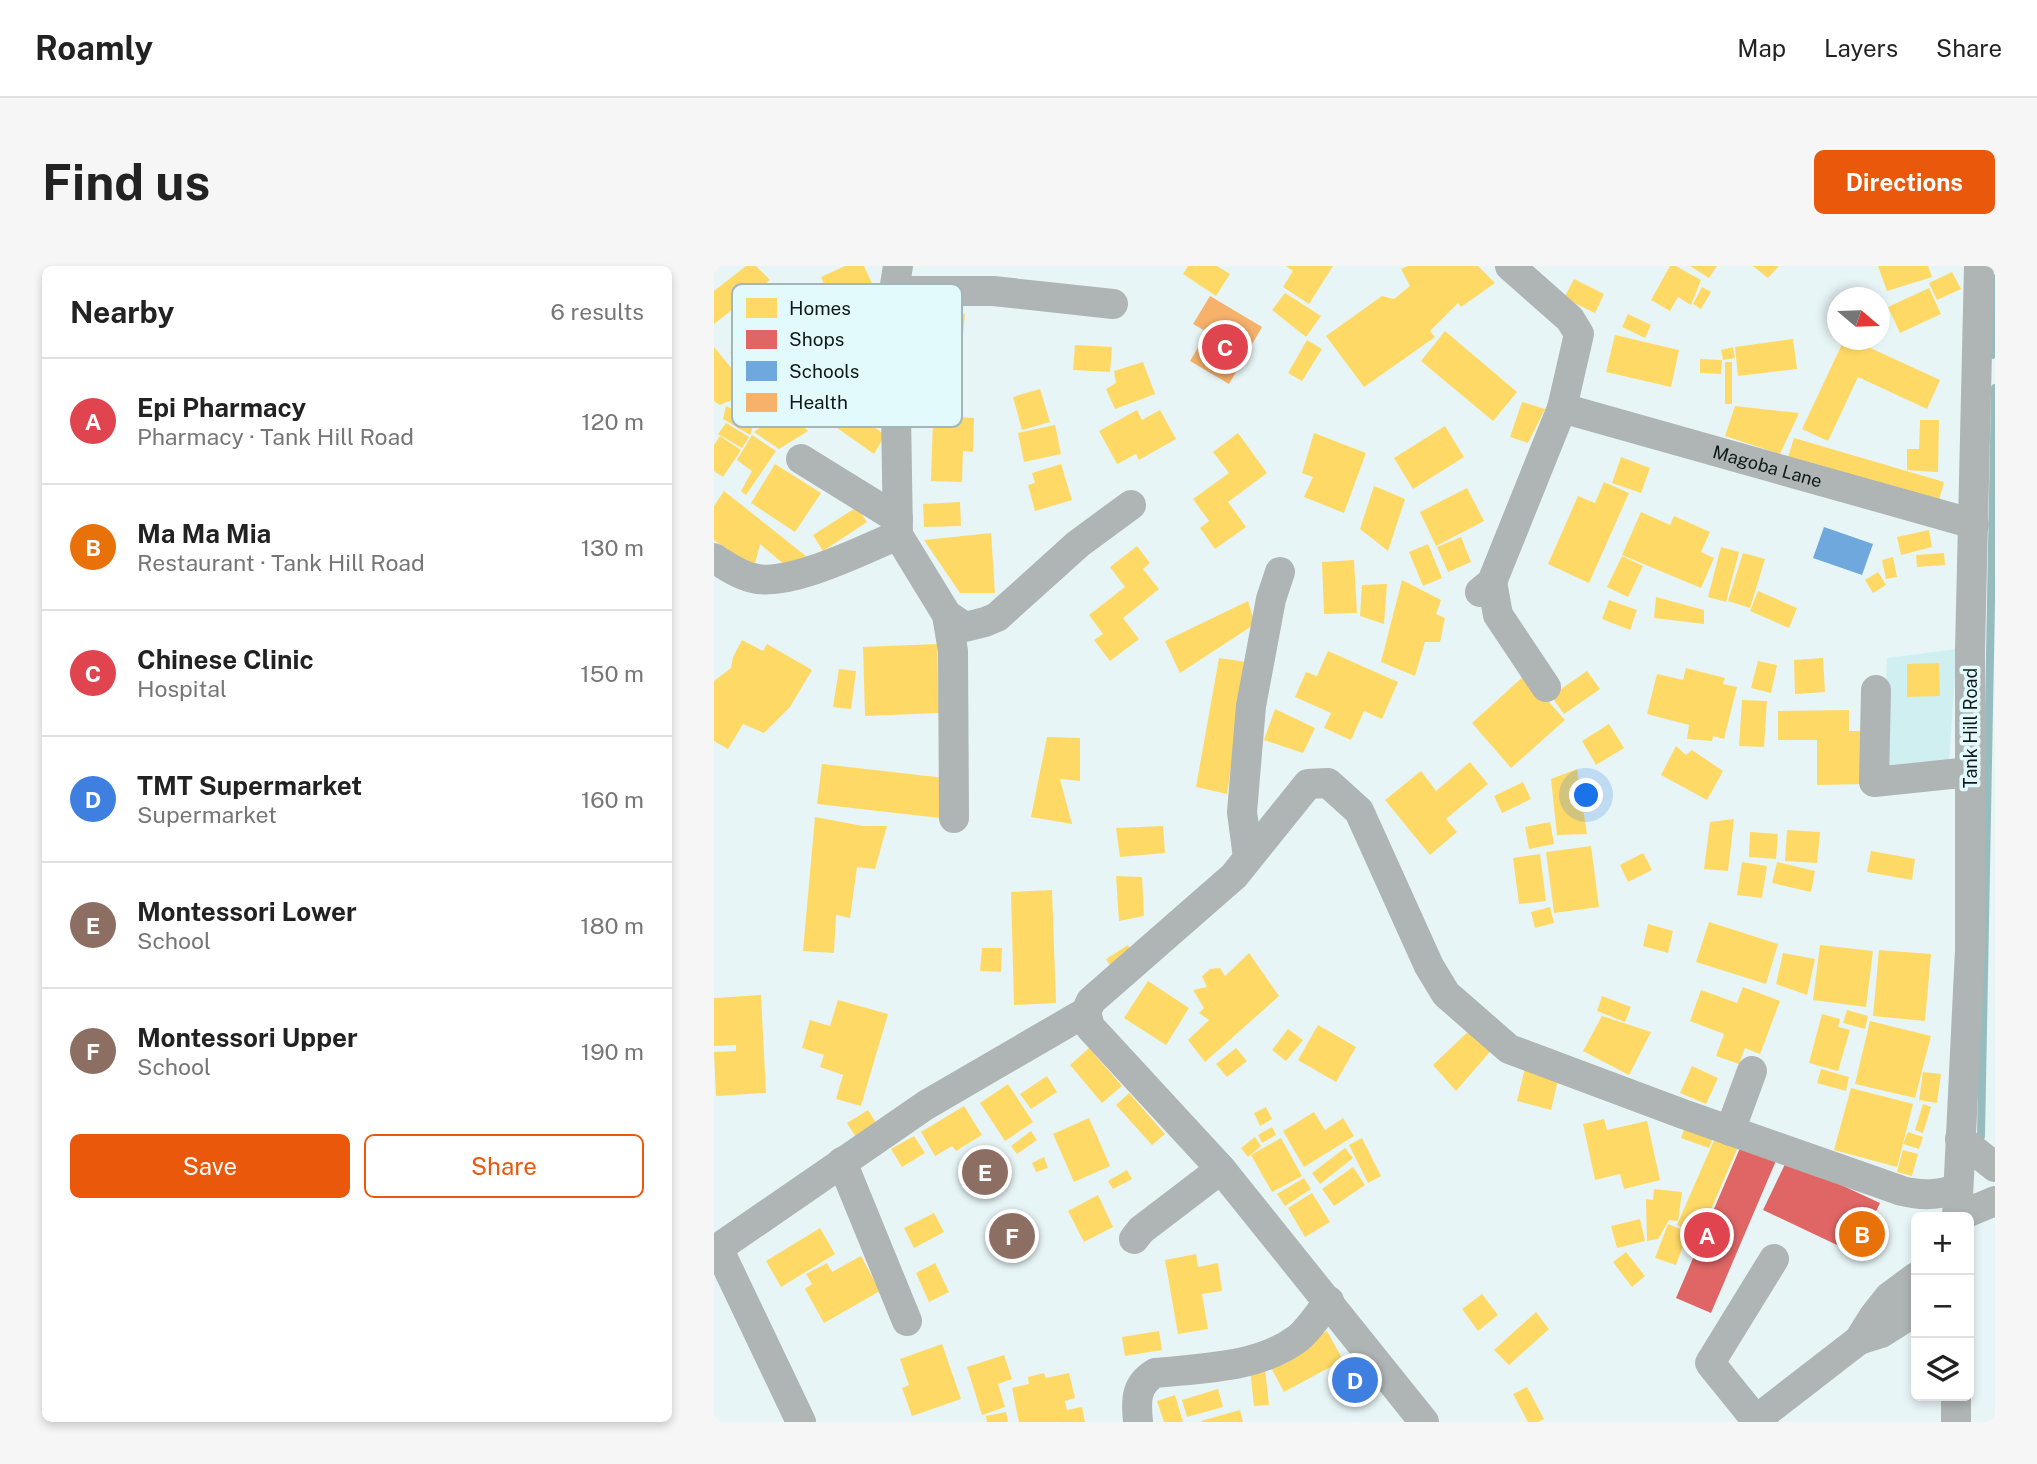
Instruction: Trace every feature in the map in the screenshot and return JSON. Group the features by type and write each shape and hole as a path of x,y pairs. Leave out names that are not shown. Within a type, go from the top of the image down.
{"street":[{"path":"1510,266 1570,319 1579,334 1562,408 1486,587 1498,615 1545,687"},
{"name":"Tank Hill Road","path":"1955,1209 1970,950 1970,772 1982,648 1974,524 1985,444 1979,266"},
{"path":"896,278 941,284"},
{"path":"962,287 1113,304"},
{"name":"Magoba Lane","path":"1562,408 1974,524"},
{"path":"897,427 898,527"},
{"path":"801,459 898,527 947,615 953,651 954,818"},
{"path":"947,615 965,627 997,617 1078,544 1131,505"},
{"path":"714,558 736,572 755,579 777,578 820,567 898,527"},
{"path":"1248,858 1242,813 1251,706 1272,599 1280,572"},
{"path":"1876,690 1874,782 1970,772"},
{"path":"801,1422 716,1250 926,1105 1086,1012 1091,1001 1234,876 1308,784 1328,783 1359,811 1429,966 1446,994 1509,1049 1902,1191 1921,1196 1937,1195 1955,1209 1995,1201"},
{"path":"1086,1012 1090,1027 1221,1169 1424,1422"},
{"path":"1730,1131 1752,1071"},
{"path":"1960,1139 1995,1167"},
{"path":"842,1162 907,1321"},
{"path":"1134,1239 1141,1230 1221,1169"},
{"path":"1774,1259 1710,1363 1755,1421 1858,1340 1911,1264"},
{"path":"1889,1297 1911,1281"},
{"path":"1138,1422 1136,1399 1147,1378 1155,1373 1246,1362 1272,1353 1299,1338 1329,1301"},
{"path":"1858,1340 1881,1333 1911,1314"},
{"path":"1956,1401 1956,1422"}],"shaded area":[{"path":"1957,649 1949,761 1882,772 1887,658"}],"building: Homes":[{"path":"746,266 756,266 770,280 765,284 732,284 732,310 714,324 714,291"},
{"path":"845,266 864,266 872,284 824,284 821,277"},
{"path":"1188,266 1217,266 1230,274 1216,296 1183,274"},
{"path":"1286,266 1333,266 1309,304 1283,287 1293,271"},
{"path":"1408,266 1478,266 1495,283 1461,307 1458,303 1430,331 1435,337 1364,387 1326,336 1382,296 1394,299 1410,286 1401,269"},
{"path":"1670,266 1676,266 1701,280 1691,305 1678,297 1670,311 1651,300"},
{"path":"1690,266 1717,266 1709,278"},
{"path":"1753,266 1779,266 1768,278"},
{"path":"1878,266 1928,266 1932,277 1890,290 1890,287 1886,287"},
{"path":"1952,272 1961,289 1937,300 1929,283"},
{"path":"1574,279 1604,294 1595,313 1564,298"},
{"path":"1702,287 1711,292 1701,309 1693,304"},
{"path":"1929,288 1941,314 1900,333 1890,306"},
{"path":"1285,293 1321,316 1306,337 1272,310"},
{"path":"962,314 965,314 962,347"},
{"path":"1628,314 1651,325 1645,338 1622,327"},
{"path":"1445,331 1517,392 1493,421 1421,361"},
{"path":"1615,335 1679,350 1671,387 1606,372"},
{"path":"1793,339 1797,369 1738,376 1735,347"},
{"path":"1307,340 1322,349 1302,381 1288,373"},
{"path":"1075,345 1112,347 1110,372 1073,370"},
{"path":"714,347 732,369 732,400 720,405 714,401"},
{"path":"1733,347 1735,358 1723,360 1721,350"},
{"path":"1839,350 1875,350 1940,380 1927,409 1858,377 1828,441 1802,429"},
{"path":"1700,359 1722,360 1721,374 1700,373"},
{"path":"1143,362 1155,394 1115,409 1106,389 1116,383 1114,371"},
{"path":"1725,362 1732,362 1732,404 1725,404"},
{"path":"1040,389 1050,422 1022,430 1013,397"},
{"path":"1522,402 1545,409 1528,443 1510,437"},
{"path":"726,406 732,409 732,424 723,419"},
{"path":"1735,406 1799,413 1780,454 1725,436"},
{"path":"1137,410 1142,420 1160,410 1176,439 1139,460 1136,454 1117,464 1099,431"},
{"path":"962,417 974,418 973,452 963,451 962,482 931,481 933,427 962,427"},
{"path":"1920,420 1939,420 1938,472 1907,470 1907,449 1919,449"},
{"path":"726,423 749,437 742,448 718,434"},
{"path":"1055,425 1061,454 1024,462 1018,433"},
{"path":"1445,426 1464,457 1413,489 1394,458"},
{"path":"736,427 753,427 750,435"},
{"path":"761,427 804,427 808,431 779,449 754,432"},
{"path":"836,427 874,427 885,435 874,454"},
{"path":"1238,433 1267,473 1228,502 1246,527 1215,549 1200,528 1209,521 1193,499 1229,473 1213,452"},
{"path":"1314,433 1366,453 1344,513 1304,497 1313,477 1302,473"},
{"path":"752,435 776,451 746,495 741,491 752,471 737,460"},
{"path":"720,436 741,450 723,477 714,471 714,445"},
{"path":"1794,438 1944,482 1938,504 1787,460"},
{"path":"1621,457 1650,468 1641,493 1612,483"},
{"path":"775,464 821,493 795,532 751,503"},
{"path":"1061,464 1072,500 1035,511 1028,485 1035,483 1032,473"},
{"path":"1604,482 1629,493 1589,583 1548,564 1578,496 1595,503"},
{"path":"1374,486 1405,499 1388,551 1360,529"},
{"path":"1467,488 1484,521 1436,546 1420,512"},
{"path":"724,491 811,560 786,566 760,544 754,568 714,540 714,506"},
{"path":"960,502 961,526 924,527 923,504"},
{"path":"857,507 867,522 823,551 813,535"},
{"path":"1641,512 1670,525 1674,516 1710,532 1701,552 1714,558 1701,588 1622,555"},
{"path":"1929,530 1932,547 1901,555 1897,537"},
{"path":"991,533 995,593 960,593 924,540"},
{"path":"1461,537 1471,562 1448,572 1437,547"},
{"path":"1428,544 1442,578 1423,586 1409,552"},
{"path":"1137,546 1150,563 1143,569 1159,589 1123,618 1139,639 1110,661 1094,640 1103,634 1089,615 1125,587 1110,567"},
{"path":"1721,547 1739,552 1726,602 1708,597"},
{"path":"1743,553 1765,559 1750,608 1728,601"},
{"path":"1944,553 1945,565 1917,567 1916,555"},
{"path":"1622,556 1643,566 1628,597 1607,587"},
{"path":"1893,557 1897,577 1886,579 1882,560"},
{"path":"1354,560 1357,613 1324,614 1322,562"},
{"path":"1878,572 1886,585 1873,593 1865,580"},
{"path":"1402,580 1441,600 1436,614 1445,618 1440,642 1425,642 1415,676 1381,662"},
{"path":"1387,584 1384,624 1360,616 1362,585"},
{"path":"1758,591 1797,608 1789,628 1750,611"},
{"path":"1656,597 1704,610 1704,624 1654,618"},
{"path":"1609,600 1637,610 1630,630 1602,619"},
{"path":"1248,601 1255,624 1180,673 1165,641"},
{"path":"742,640 763,651 767,644 812,670 790,707 764,733 743,724 728,749 714,741 714,681 731,668 733,657"},
{"path":"937,644 939,713 865,716 863,647"},
{"path":"1328,651 1398,682 1382,719 1364,711 1351,740 1324,728 1331,713 1295,697 1306,672 1317,676"},
{"path":"1219,658 1247,662 1227,794 1196,787"},
{"path":"1823,658 1825,692 1795,694 1794,660"},
{"path":"1758,661 1777,665 1771,693 1751,688"},
{"path":"1939,663 1940,696 1907,697 1907,664"},
{"path":"1686,668 1725,678 1723,684 1737,687 1724,739 1713,736 1712,741 1687,739 1689,725 1647,714 1657,674 1683,680"},
{"path":"839,669 856,671 851,709 833,707"},
{"path":"1587,671 1600,689 1564,714 1551,696"},
{"path":"1525,675 1565,720 1511,768 1472,723"},
{"path":"1742,700 1767,701 1764,747 1739,746"},
{"path":"1275,709 1315,728 1303,753 1264,740"},
{"path":"1849,710 1849,731 1863,731 1864,784 1817,785 1817,740 1778,740 1778,711"},
{"path":"1609,724 1624,748 1596,765 1582,741"},
{"path":"1047,737 1080,738 1080,781 1060,779 1072,824 1031,817"},
{"path":"1676,746 1686,755 1692,750 1723,771 1707,800 1661,775"},
{"path":"1470,762 1488,784 1446,819 1457,832 1430,855 1385,800 1421,771 1436,791"},
{"path":"822,764 945,778 940,818 817,804"},
{"path":"1577,769 1587,834 1557,835 1551,779"},
{"path":"1523,782 1531,799 1502,813 1494,796"},
{"path":"815,817 863,826 887,826 875,869 857,867 850,918 836,915 834,953 803,951"},
{"path":"1734,819 1728,871 1704,869 1710,822"},
{"path":"1550,822 1554,844 1529,849 1525,827"},
{"path":"1163,826 1165,853 1120,857 1116,828"},
{"path":"1787,830 1820,832 1817,863 1785,861"},
{"path":"1750,832 1778,834 1776,859 1749,857"},
{"path":"1591,846 1599,907 1554,913 1546,852"},
{"path":"1871,851 1915,859 1912,880 1867,872"},
{"path":"1643,853 1652,870 1628,882 1620,865"},
{"path":"1540,854 1546,901 1519,904 1513,858"},
{"path":"1742,862 1767,866 1762,898 1737,895"},
{"path":"1777,862 1815,871 1811,892 1772,883"},
{"path":"1116,876 1142,877 1144,916 1119,921"},
{"path":"1052,890 1056,1003 1014,1005 1011,892"},
{"path":"1550,907 1554,923 1535,928 1531,912"},
{"path":"1709,922 1778,944 1766,984 1696,962"},
{"path":"1648,924 1673,931 1668,953 1643,946"},
{"path":"1128,945 1136,958 1114,972 1106,959"},
{"path":"1820,945 1873,951 1866,1007 1813,1000"},
{"path":"982,948 1002,948 1001,972 980,971"},
{"path":"1879,950 1931,954 1925,1021 1873,1016"},
{"path":"1249,953 1279,996 1205,1062 1188,1040 1209,1020 1199,1013 1204,1008 1193,990 1207,987 1202,976 1210,969 1220,968 1225,976"},
{"path":"1783,953 1815,959 1807,995 1776,984"},
{"path":"1148,981 1189,1008 1166,1045 1124,1018"},
{"path":"1743,987 1780,1001 1760,1054 1745,1048 1739,1064 1716,1056 1724,1034 1690,1021 1701,990 1737,1003"},
{"path":"761,995 766,1093 716,1096 714,1052 736,1051 736,1045 714,1046 714,998"},
{"path":"1602,996 1631,1007 1625,1022 1597,1011"},
{"path":"838,1000 888,1014 861,1106 836,1099 843,1075 820,1067 824,1055 802,1048 810,1020 830,1026"},
{"path":"1847,1010 1868,1016 1865,1029 1843,1023"},
{"path":"1822,1014 1840,1019 1838,1027 1850,1030 1838,1071 1809,1063"},
{"path":"1602,1016 1651,1032 1629,1075 1583,1051"},
{"path":"1870,1021 1931,1036 1915,1098 1855,1084"},
{"path":"1318,1025 1356,1047 1336,1082 1298,1060"},
{"path":"1473,1027 1494,1047 1456,1091 1433,1065"},
{"path":"1288,1029 1303,1040 1286,1061 1272,1050"},
{"path":"1089,1048 1122,1086 1102,1103 1070,1065"},
{"path":"1236,1048 1247,1061 1227,1077 1216,1064"},
{"path":"1692,1066 1718,1078 1706,1104 1680,1093"},
{"path":"1525,1068 1559,1076 1551,1110 1517,1101"},
{"path":"1821,1069 1849,1077 1846,1091 1817,1083"},
{"path":"1923,1072 1941,1074 1937,1103 1919,1100"},
{"path":"1047,1076 1057,1092 1031,1109 1020,1094"},
{"path":"1008,1084 1033,1122 1005,1141 980,1103"},
{"path":"1851,1088 1913,1104 1897,1167 1834,1150"},
{"path":"1129,1093 1165,1134 1152,1145 1116,1105"},
{"path":"1923,1104 1931,1107 1923,1133 1915,1130"},
{"path":"964,1106 982,1135 956,1151 952,1146 935,1156 921,1132"},
{"path":"1266,1107 1272,1119 1260,1126 1254,1113"},
{"path":"868,1110 878,1126 857,1139 847,1123"},
{"path":"1314,1112 1325,1130 1343,1118 1354,1136 1304,1167 1283,1131"},
{"path":"1089,1118 1110,1166 1074,1182 1053,1134"},
{"path":"1604,1119 1607,1130 1647,1121 1660,1180 1624,1189 1620,1174 1595,1180 1583,1124"},
{"path":"1688,1119 1716,1129 1709,1148 1681,1138"},
{"path":"1272,1127 1276,1135 1262,1143 1258,1135"},
{"path":"1031,1131 1037,1140 1017,1154 1011,1146"},
{"path":"1718,1131 1741,1140 1700,1235 1677,1225"},
{"path":"1908,1132 1923,1137 1919,1149 1903,1144"},
{"path":"914,1136 925,1153 902,1167 891,1149"},
{"path":"1255,1137 1261,1146 1248,1157 1241,1148"},
{"path":"1281,1138 1302,1176 1272,1192 1251,1155"},
{"path":"1362,1138 1381,1176 1368,1183 1349,1145"},
{"path":"1345,1148 1353,1158 1320,1184 1312,1173"},
{"path":"1903,1150 1918,1154 1912,1176 1897,1172"},
{"path":"1044,1157 1048,1168 1036,1172 1032,1163"},
{"path":"1353,1167 1365,1185 1334,1206 1322,1189"},
{"path":"1127,1170 1132,1179 1113,1189 1108,1181"},
{"path":"1304,1178 1311,1189 1285,1206 1277,1194"},
{"path":"1654,1189 1682,1192 1678,1221 1669,1220 1658,1239 1647,1241 1646,1199 1653,1200"},
{"path":"1312,1193 1330,1222 1305,1237 1288,1208"},
{"path":"1098,1195 1113,1227 1084,1242 1068,1211"},
{"path":"934,1213 944,1232 914,1248 904,1228"},
{"path":"1640,1219 1645,1241 1617,1248 1611,1226"},
{"path":"1668,1224 1688,1232 1676,1265 1655,1258"},
{"path":"820,1228 835,1254 781,1287 766,1261"},
{"path":"1626,1252 1645,1276 1632,1287 1613,1262"},
{"path":"1196,1254 1198,1267 1218,1263 1222,1291 1202,1294 1208,1329 1178,1334 1165,1260"},
{"path":"861,1256 880,1291 824,1323 805,1289 812,1284 806,1274 827,1263 832,1272"},
{"path":"935,1263 949,1292 929,1302 916,1273"},
{"path":"1482,1294 1498,1315 1478,1331 1462,1309"},
{"path":"1536,1312 1549,1329 1509,1365 1494,1350"},
{"path":"1159,1331 1162,1350 1125,1356 1122,1337"},
{"path":"1327,1331 1343,1360 1284,1392 1268,1362"},
{"path":"942,1344 961,1399 912,1416 902,1388 909,1385 900,1359"},
{"path":"1004,1355 1012,1379 998,1384 1005,1407 982,1415 967,1367"},
{"path":"1265,1369 1269,1405 1254,1406 1250,1370"},
{"path":"1044,1373 1046,1378 1069,1373 1075,1398 1065,1401 1067,1410 1082,1407 1085,1422 1019,1422 1012,1388 1029,1384 1028,1377"},
{"path":"1527,1387 1544,1419 1538,1422 1528,1422 1513,1394"},
{"path":"1218,1389 1223,1407 1187,1417 1182,1400"},
{"path":"1175,1395 1183,1422 1164,1422 1157,1401"},
{"path":"1240,1410 1243,1422 1201,1422 1201,1421"},
{"path":"1006,1412 1008,1422 987,1422 986,1416"}],"building: Shops":[{"path":"1743,1141 1778,1156 1711,1313 1676,1298"},
{"path":"1787,1160 1880,1203 1856,1254 1763,1210"}],"building: Schools":[{"path":"1824,527 1873,544 1862,575 1813,558"}],"building: Health":[{"path":"1210,296 1262,327 1229,384 1190,361 1207,332 1193,324"}],"waterway":[{"path":"1992,355 1995,278"},
{"path":"1981,1136 1995,388"}],"place":[{"name":"Chinese Clinic","path":"1225,347"},
{"name":"Montessori Lower","path":"985,1172"},
{"name":"Ma Ma Mia","path":"1862,1234"},
{"name":"Epi Pharmacy","path":"1707,1235"},
{"name":"Montessori Upper","path":"1012,1236"},
{"name":"TMT Supermarket","path":"1355,1380"}]}
